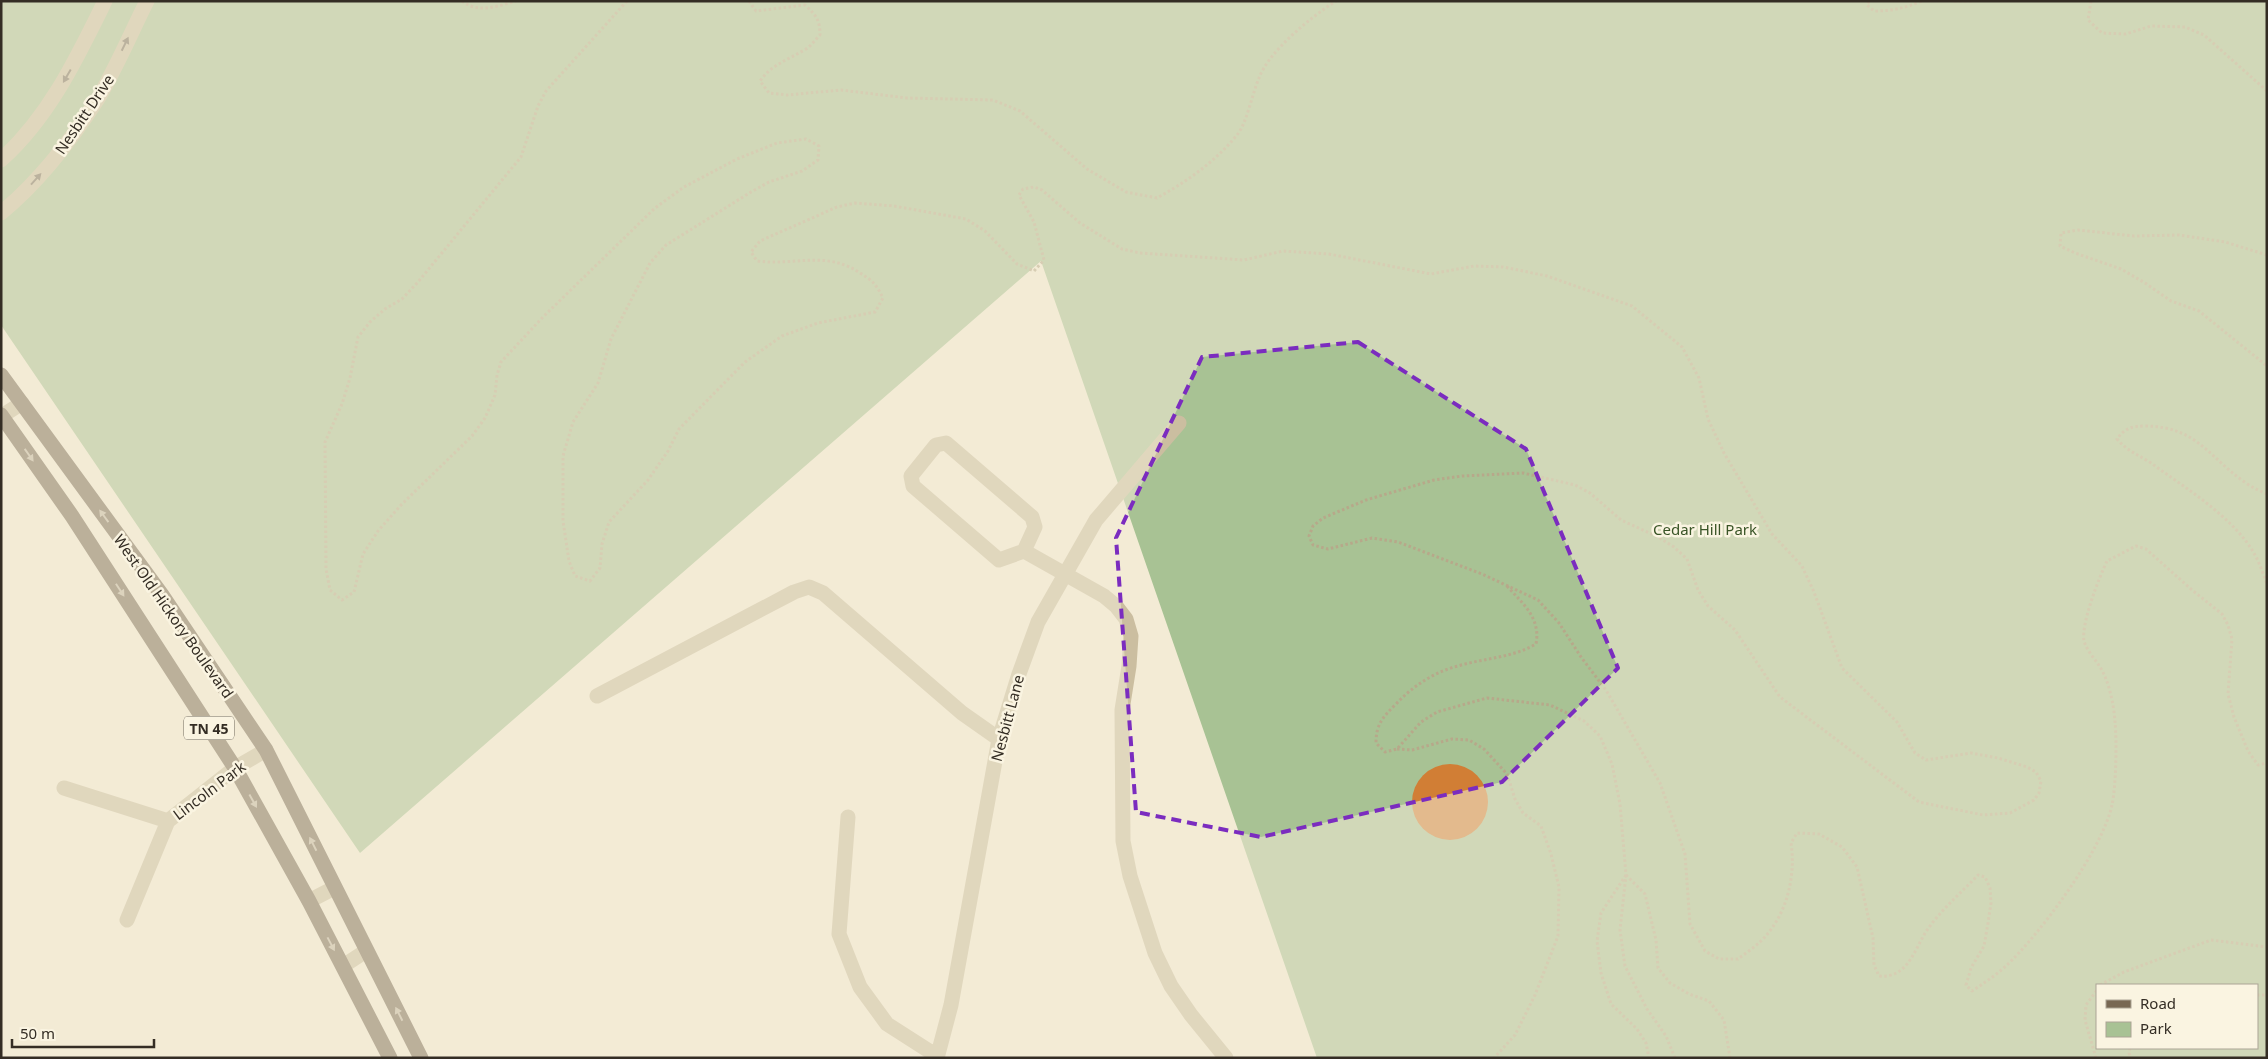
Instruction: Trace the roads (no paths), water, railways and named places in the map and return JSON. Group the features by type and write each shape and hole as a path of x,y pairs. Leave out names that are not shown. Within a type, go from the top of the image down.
{"main road":[{"name":"West Old Hickory Boulevard","path":"1,375 162,595 266,750 421,1058"},
{"name":"West Old Hickory Boulevard","path":"2,415 72,516 235,768 309,901 390,1058"}],"street":[{"path":"1,160 30,130 54,97 68,75 105,1"},
{"name":"Nesbitt Drive","path":"1,213 37,178 80,125 112,72 147,1"},
{"path":"2,415 22,403"},
{"name":"Nesbitt Lane","path":"937,1057 951,1004 999,739 1019,674 1038,622 1096,520 1179,423"},
{"path":"1024,551 1035,527 1032,517 946,443 936,445 911,476 914,486 999,560 1024,551 1104,596 1116,606 1126,619 1131,636 1129,666 1122,710 1123,841 1130,876 1154,953 1171,986 1191,1015 1226,1058"},
{"path":"597,696 794,592 809,586 823,593 962,713 999,739"},
{"name":"Lincoln Park","path":"127,920 168,821 235,768 266,750"},
{"path":"64,788 168,821"},
{"path":"848,817 840,934 860,987 887,1024 937,1057"},
{"path":"309,901 334,888"},
{"path":"343,966 366,951"}],"park label":[{"name":"Cedar Hill Park","path":"1705,529"}]}
